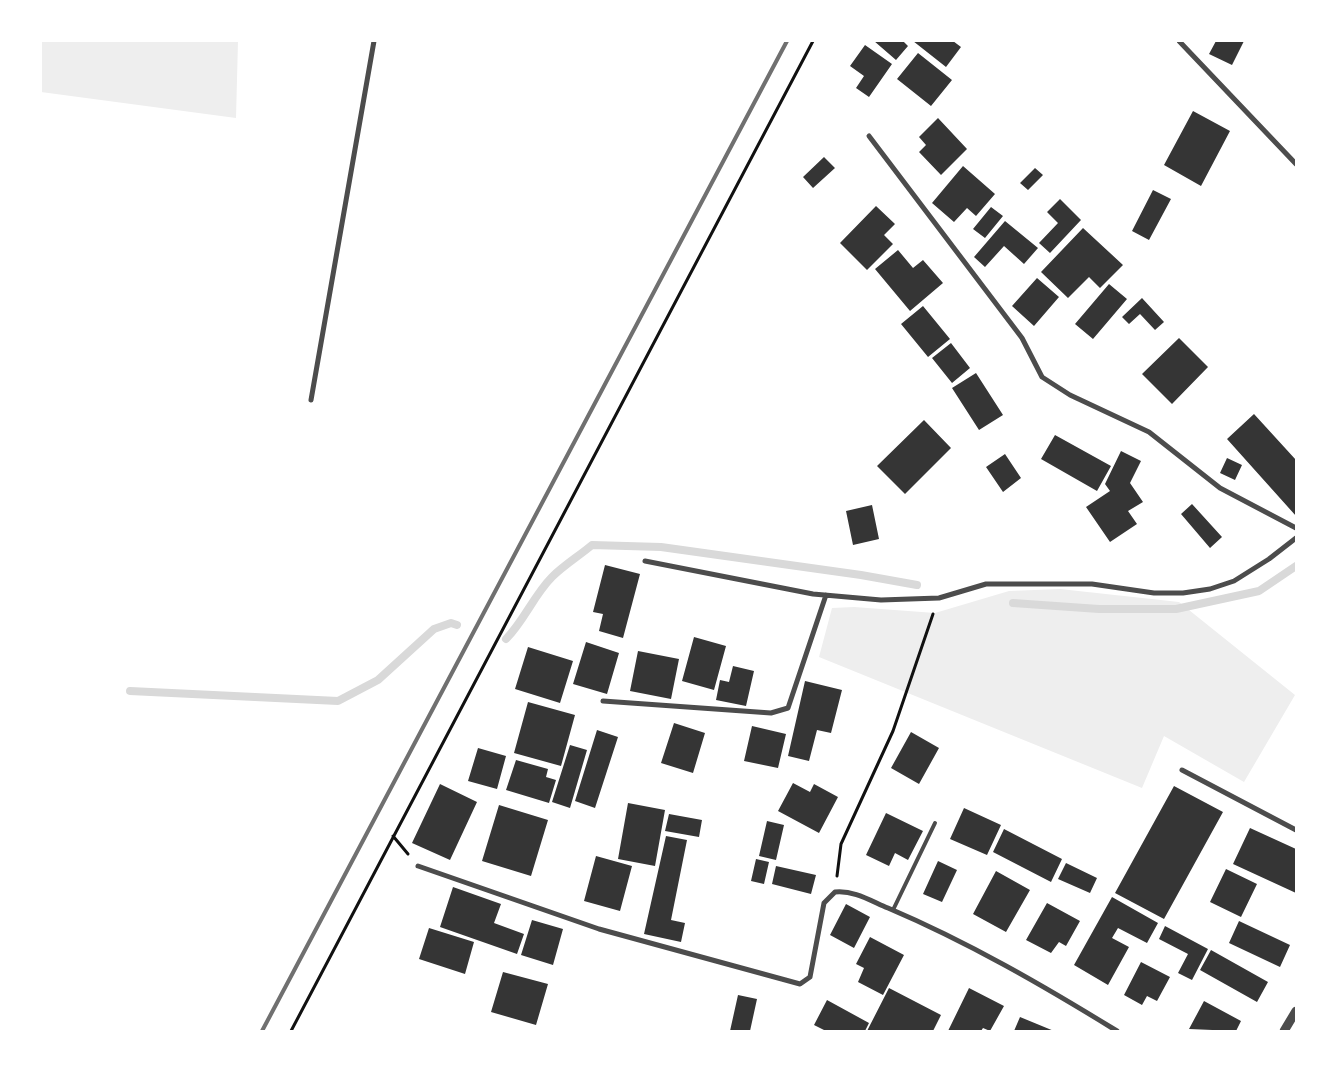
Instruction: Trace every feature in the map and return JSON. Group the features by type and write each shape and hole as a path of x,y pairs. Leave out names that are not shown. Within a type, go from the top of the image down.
{"street":[{"path":"311,400 374,41"},
{"path":"1179,41 1296,164"},
{"path":"869,136 1022,338 1042,376 1070,395 1149,432 1220,488 1296,528"},
{"path":"645,561 826,595 881,600 939,598 986,584 1092,584 1154,593 1183,593 1234,581 1263,564 1296,538"},
{"path":"603,701 771,713 788,708 826,595"},
{"path":"1182,770 1296,830"},
{"path":"418,866 599,929 800,984 810,977 824,903 835,892 847,891 893,910 1044,986 1117,1031"},
{"path":"1284,1031 1296,1011"}],"lane":[{"path":"893,910 935,823"}],"path":[{"path":"291,1031 813,41"},
{"path":"835,892 841,844 892,731 939,598"},
{"path":"394,836 418,866"}],"shaded area":[{"path":"41,41 238,41 236,118 41,92"},
{"path":"1060,589 1179,602 1295,695 1244,782 1164,736 1142,788 819,657 832,608 854,607 935,613 1009,591"}],"building":[{"path":"874,41 903,41 908,46 896,60"},
{"path":"913,41 953,41 961,47 946,67"},
{"path":"1216,41 1244,41 1232,65 1209,54"},
{"path":"865,45 892,64 869,97 856,88 864,76 850,66"},
{"path":"918,53 952,80 931,106 897,79"},
{"path":"1193,111 1230,131 1201,186 1164,165"},
{"path":"938,118 967,149 941,175 919,152 926,145 919,137"},
{"path":"824,157 835,168 813,188 803,177"},
{"path":"963,166 995,194 976,216 967,208 954,222 932,203"},
{"path":"1035,168 1043,175 1028,190 1020,183"},
{"path":"1153,190 1171,199 1149,240 1132,231"},
{"path":"1060,199 1081,220 1050,253 1039,243 1058,223 1047,212"},
{"path":"876,206 895,224 884,235 893,244 867,270 840,243"},
{"path":"991,207 1003,216 985,238 973,229"},
{"path":"1005,221 1038,248 1024,264 1004,246 985,267 974,257"},
{"path":"1083,228 1123,265 1100,288 1089,277 1068,298 1041,272"},
{"path":"898,250 913,268 923,260 943,283 910,311 875,269"},
{"path":"1037,278 1059,297 1034,326 1012,306"},
{"path":"1109,284 1127,299 1093,339 1075,324"},
{"path":"1142,298 1164,322 1155,330 1140,314 1129,324 1122,317"},
{"path":"923,306 950,339 928,357 901,324"},
{"path":"1179,338 1208,367 1172,404 1142,374"},
{"path":"951,343 970,368 952,383 932,358"},
{"path":"976,373 1003,415 979,430 952,388"},
{"path":"1254,414 1296,460 1296,516 1227,439"},
{"path":"924,420 951,448 905,494 877,466"},
{"path":"1055,435 1111,466 1097,491 1041,459"},
{"path":"1121,451 1141,461 1130,483 1143,502 1128,511 1137,524 1110,542 1086,507 1110,491 1105,484"},
{"path":"1005,454 1021,478 1003,492 986,467"},
{"path":"1227,458 1242,465 1235,480 1220,473"},
{"path":"1192,504 1222,537 1210,548 1181,514"},
{"path":"872,505 879,539 853,545 846,511"},
{"path":"605,565 640,574 623,638 599,631 603,614 593,612"},
{"path":"694,637 726,646 714,690 682,681"},
{"path":"586,642 619,653 607,694 573,684"},
{"path":"528,647 573,661 560,703 515,689"},
{"path":"638,651 679,659 671,699 630,691"},
{"path":"733,666 754,671 746,706 716,700 720,680 729,682"},
{"path":"805,681 842,690 831,733 817,730 809,761 788,756"},
{"path":"528,702 575,715 561,766 514,753"},
{"path":"674,723 705,733 693,773 661,763"},
{"path":"752,726 786,734 778,768 744,761"},
{"path":"597,730 618,737 595,808 575,801"},
{"path":"911,732 939,748 919,784 891,768"},
{"path":"570,745 587,750 570,808 552,802"},
{"path":"478,748 506,756 497,789 468,781"},
{"path":"516,760 548,769 546,777 556,780 549,803 506,790"},
{"path":"793,783 810,792 814,784 838,797 819,833 778,811"},
{"path":"440,784 477,802 450,860 412,843"},
{"path":"1174,786 1223,812 1164,919 1115,893"},
{"path":"628,803 665,810 655,866 618,859"},
{"path":"499,805 548,820 531,876 482,861"},
{"path":"964,808 1001,825 987,855 950,839"},
{"path":"886,813 923,831 908,860 895,853 889,866 866,855"},
{"path":"669,814 702,820 699,837 665,831"},
{"path":"767,821 784,825 776,860 759,856"},
{"path":"1250,828 1296,849 1296,893 1233,864"},
{"path":"1004,829 1062,859 1051,882 993,852"},
{"path":"666,836 687,840 671,920 685,923 681,942 644,934"},
{"path":"596,856 632,866 620,911 584,901"},
{"path":"756,859 769,862 764,884 751,881"},
{"path":"938,861 957,870 942,902 923,894"},
{"path":"1066,863 1097,878 1090,893 1058,879"},
{"path":"776,866 816,875 811,894 772,884"},
{"path":"1226,869 1257,884 1241,917 1210,902"},
{"path":"996,871 1030,890 1006,932 973,914"},
{"path":"453,887 501,904 494,923 524,934 517,954 440,927"},
{"path":"1112,897 1158,923 1147,943 1118,928 1112,938 1129,947 1108,985 1074,965"},
{"path":"1047,903 1080,921 1066,946 1059,942 1051,953 1026,940"},
{"path":"846,904 870,917 854,948 830,935"},
{"path":"532,920 563,929 553,965 521,955"},
{"path":"1239,921 1290,945 1280,967 1229,943"},
{"path":"1165,926 1208,949 1192,980 1178,973 1188,954 1159,939"},
{"path":"429,928 474,942 465,974 419,959"},
{"path":"870,937 904,955 883,995 858,982 864,968 856,964"},
{"path":"1211,950 1268,982 1257,1002 1200,970"},
{"path":"1141,962 1170,977 1157,1001 1147,996 1142,1005 1124,995"},
{"path":"503,972 548,984 536,1025 491,1012"},
{"path":"889,988 941,1015 933,1031 867,1031"},
{"path":"969,988 1004,1006 990,1031 983,1028 981,1031 948,1031"},
{"path":"738,995 757,999 750,1031 730,1031"},
{"path":"827,1000 869,1023 865,1031 826,1031 814,1025"},
{"path":"1204,1001 1241,1021 1236,1031 1189,1029"},
{"path":"1020,1017 1054,1031 1014,1031"}],"waterway":[{"path":"506,639 552,577 592,545 661,547 861,575 917,585"},
{"path":"1013,603 1099,609 1176,609 1259,591 1296,566"},
{"path":"130,691 338,701 378,680 434,629 451,623 457,625"}],"railway":[{"path":"262,1031 787,41"}]}
